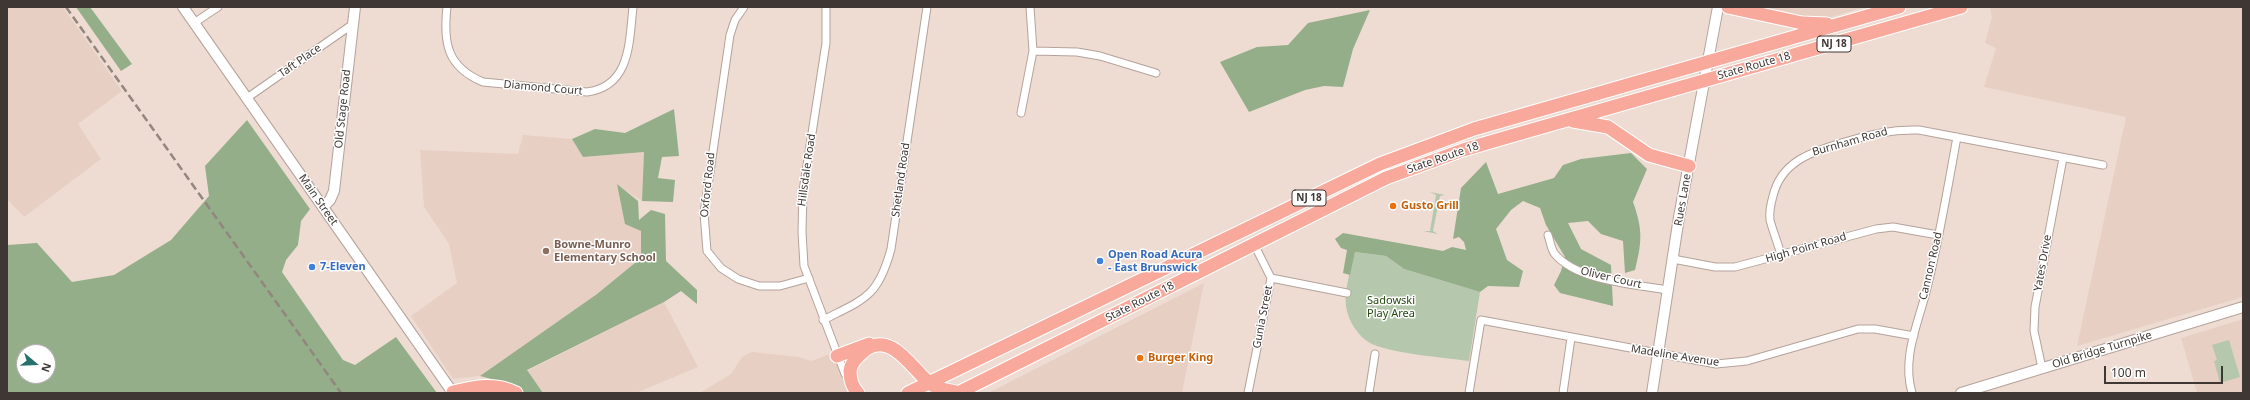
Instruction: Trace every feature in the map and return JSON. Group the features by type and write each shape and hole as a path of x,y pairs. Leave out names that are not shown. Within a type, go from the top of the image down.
{"highway":[{"path":"1728,7 1802,23 1847,22"},
{"name":"State Route 18","path":"908,393 1380,164 1474,129 1708,60 1899,7"},
{"name":"State Route 18","path":"959,393 1386,178 1463,150 1962,7"},
{"path":"1542,128 1573,121 1608,127 1649,155 1689,166"},
{"path":"837,356 864,344 879,344 894,349 908,360 929,383 943,390 959,393"},
{"path":"849,393 845,382 851,367 856,358 872,344"},
{"path":"847,376 858,393"},
{"path":"453,392 481,386 501,387 516,393"}],"street":[{"name":"Main Street","path":"183,7 453,392"},
{"path":"194,23 218,7"},
{"name":"Old Stage Road","path":"323,207 334,191 355,7"},
{"name":"Diamond Court","path":"447,7 446,34 449,53 462,71 483,82 587,92 601,90 613,81 621,70 627,56 633,7"},
{"name":"Oxford Road","path":"744,7 735,20 730,35 713,139 704,213 707,251 722,268 738,279 759,286 780,286 810,278"},
{"name":"Hillsdale Road","path":"826,7 826,43 802,204 804,266 810,278 823,320 837,356 847,376"},
{"name":"Shetland Road","path":"823,320 860,302 876,288 884,273 891,249 927,7"},
{"path":"1021,113 1033,51 1030,7"},
{"name":"Rues Lane","path":"1652,393 1673,259 1718,7"},
{"name":"Taft Place","path":"247,98 353,24"},
{"path":"1033,51 1077,52 1100,56 1156,73"},
{"name":"Burnham Road","path":"1781,255 1770,219 1775,188 1782,174 1796,161 1811,152 1894,130 1919,130 2103,165"},
{"name":"Cannon Road","path":"1912,393 1908,380 1907,362 1928,284 1957,137"},
{"name":"Yates Drive","path":"2042,368 2034,331 2035,307 2063,158"},
{"name":"High Point Road","path":"1673,259 1715,267 1735,267 1876,229 1893,228 1938,235"},
{"name":"Oliver Court","path":"1548,236 1554,252 1566,265 1584,273 1668,290"},
{"name":"Gunia Street","path":"1248,393 1271,278 1254,244"},
{"path":"1271,278 1347,293"},
{"name":"Old Bridge Turnpike","path":"1961,393 2243,307"},
{"name":"Madeline Avenue","path":"1469,393 1481,320 1658,354 1706,362 1732,364 1858,329 1875,329 1914,336"},
{"path":"1563,393 1571,338"},
{"path":"1369,393 1375,354"}],"shaded area":[{"path":"7,7 63,7 122,91 78,124 101,159 24,217 7,199"},
{"path":"1756,7 1865,7 1828,18 1809,19"},
{"path":"1990,7 2243,7 2243,297 2077,346 2126,117 1984,87 1996,48 1985,43 1992,17"},
{"name":"Bowne-Munro Elementary School","path":"523,135 572,139 583,157 644,152 642,201 617,185 641,231 641,258 597,294 480,376 453,379 411,316 457,283 449,244 424,207 420,150 518,154"},
{"path":"1204,283 1182,393 988,393"},
{"path":"664,302 698,367 636,393 543,393 527,371"},
{"path":"2243,319 2243,393 2197,393 2181,338"},
{"path":"752,352 799,357 811,361 835,352 845,374 845,382 849,393 700,393 731,374 742,357"}],"green space":[{"path":"76,7 90,7 132,64 121,71"},
{"path":"1370,10 1353,49 1343,87 1324,86 1305,90 1249,112 1220,62 1257,47 1288,45 1308,23"},
{"path":"674,109 679,156 662,157 658,178 675,180 673,202 642,201 644,152 583,157 572,139 595,129 625,133"},
{"path":"247,120 310,209 301,221 298,245 286,260 282,272 343,360 355,365 396,337 437,393 7,393 7,245 37,243 72,282 114,275 171,240 209,196 205,166"},
{"path":"1631,153 1647,169 1633,202 1640,228 1640,244 1635,270 1625,273 1623,241 1601,234 1588,221 1568,223 1581,249 1611,265 1613,306 1560,293 1554,285 1561,271 1565,257 1546,225 1540,208 1523,201 1511,210 1496,229 1507,260 1523,271 1519,287 1488,286 1480,292 1404,269 1386,256 1355,252 1350,275 1343,273 1347,250 1341,248 1335,239 1343,233 1443,251 1452,247 1466,250 1464,242 1459,237 1453,239 1461,188 1486,162 1498,194 1554,178 1563,165 1581,159"},
{"path":"617,184 638,201 639,220 651,210 665,214 666,261 697,290 697,304 681,291 664,302 527,370 543,393 522,393 499,381 480,376 597,294 641,258 641,231 625,224"},
{"path":"1430,192 1445,195 1440,196 1433,231 1438,234 1423,231 1430,231 1436,195"},
{"name":"Sadowski Play Area","path":"1355,252 1386,256 1404,269 1480,292 1469,361 1390,350 1378,347 1361,336 1351,322 1346,306 1347,286"},
{"path":"2229,340 2240,377 2220,383 2214,361 2217,360 2212,345"}],"railway":[{"path":"66,7 341,393"}],"place":[{"name":"Gusto Grill","path":"1393,206"},
{"name":"Bowne-Munro Elementary School","path":"546,251"},
{"name":"Open Road Acura - East Brunswick","path":"1100,261"},
{"name":"7-Eleven","path":"312,267"},
{"name":"Burger King","path":"1140,358"}]}
